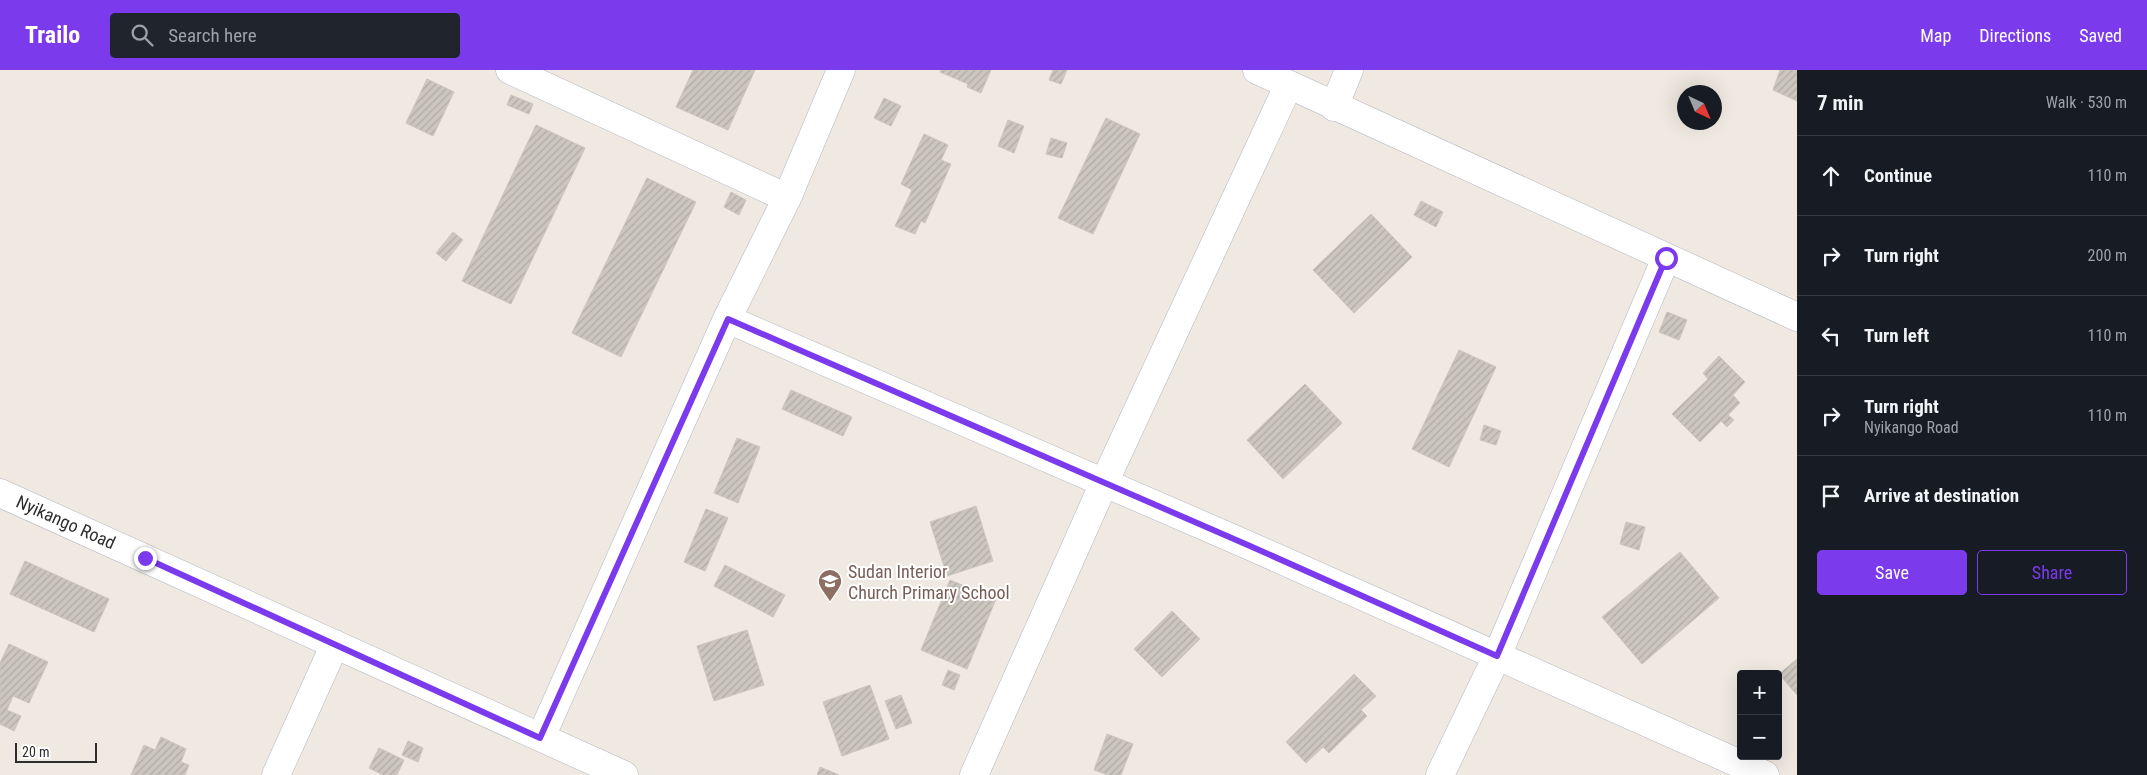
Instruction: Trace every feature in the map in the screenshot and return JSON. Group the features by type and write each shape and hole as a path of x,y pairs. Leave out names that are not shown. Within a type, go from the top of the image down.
{"street":[{"path":"510,70 786,198"},
{"path":"540,738 728,319 786,198 841,70"},
{"path":"1257,70 1288,86 1797,317"},
{"path":"1334,107 1349,70"},
{"path":"974,775 1104,483 1288,86"},
{"path":"1440,775 1497,656 1666,258"},
{"path":"728,319 1765,775"},
{"name":"Nyikango Road","path":"0,493 624,775"},
{"path":"276,775 335,644"}],"building":[{"path":"693,70 755,70 728,130 676,107"},
{"path":"941,70 991,70 981,93 967,87 968,84 940,72"},
{"path":"1053,70 1067,70 1061,84 1049,80"},
{"path":"1780,70 1797,70 1797,101 1773,90"},
{"path":"427,79 454,92 433,136 406,123"},
{"path":"511,95 533,104 529,114 507,105"},
{"path":"884,98 901,106 891,126 874,118"},
{"path":"1106,118 1140,134 1093,234 1058,218"},
{"path":"1008,120 1024,126 1014,153 998,146"},
{"path":"536,125 585,148 511,304 462,281"},
{"path":"924,134 948,145 941,160 951,164 925,223 921,221 915,234 895,226 912,190 901,184"},
{"path":"1051,138 1067,143 1062,158 1046,154"},
{"path":"647,178 696,202 621,357 572,333"},
{"path":"731,192 746,200 739,215 724,207"},
{"path":"1421,201 1443,212 1436,227 1414,215"},
{"path":"1371,214 1412,257 1354,313 1313,270"},
{"path":"453,232 463,240 446,261 436,253"},
{"path":"1667,312 1687,320 1679,340 1659,332"},
{"path":"1459,350 1496,367 1449,467 1412,449"},
{"path":"1719,356 1745,382 1733,395 1740,403 1728,415 1734,420 1727,427 1721,421 1700,442 1672,414 1708,379 1703,373"},
{"path":"1305,384 1342,423 1283,479 1247,440"},
{"path":"791,390 852,417 843,436 782,409"},
{"path":"1484,425 1501,431 1496,445 1480,440"},
{"path":"737,438 760,447 738,503 714,493"},
{"path":"976,506 993,561 947,576 930,522"},
{"path":"706,509 728,518 705,571 684,562"},
{"path":"1626,522 1645,527 1639,550 1620,544"},
{"path":"1680,552 1719,598 1642,664 1602,617"},
{"path":"25,561 109,599 94,632 10,594"},
{"path":"725,565 785,595 773,617 714,586"},
{"path":"950,580 996,599 967,669 921,650"},
{"path":"1172,611 1200,639 1162,677 1134,649"},
{"path":"747,630 764,685 714,701 697,646"},
{"path":"9,644 48,662 29,703 13,696 7,710 21,716 14,731 0,724 0,663"},
{"path":"1797,659 1797,695 1782,678 1782,672"},
{"path":"948,670 960,675 954,690 942,685"},
{"path":"1354,674 1376,696 1361,710 1367,716 1329,753 1323,747 1306,763 1286,742"},
{"path":"870,685 889,739 842,756 823,702"},
{"path":"901,695 912,723 896,729 885,701"},
{"path":"1107,734 1133,744 1121,775 1108,775 1094,770"},
{"path":"161,737 186,749 181,762 189,765 185,775 131,775 144,745 155,750"},
{"path":"408,741 423,748 418,762 402,755"},
{"path":"379,748 404,760 397,775 383,775 369,768"},
{"path":"820,767 839,775 817,775"}],"place":[{"name":"Sudan Interior Church Primary School","path":"830,602"}],"route":[{"path":"145,558 540,738 728,319 1250,546 1497,656 1666,258"}]}
